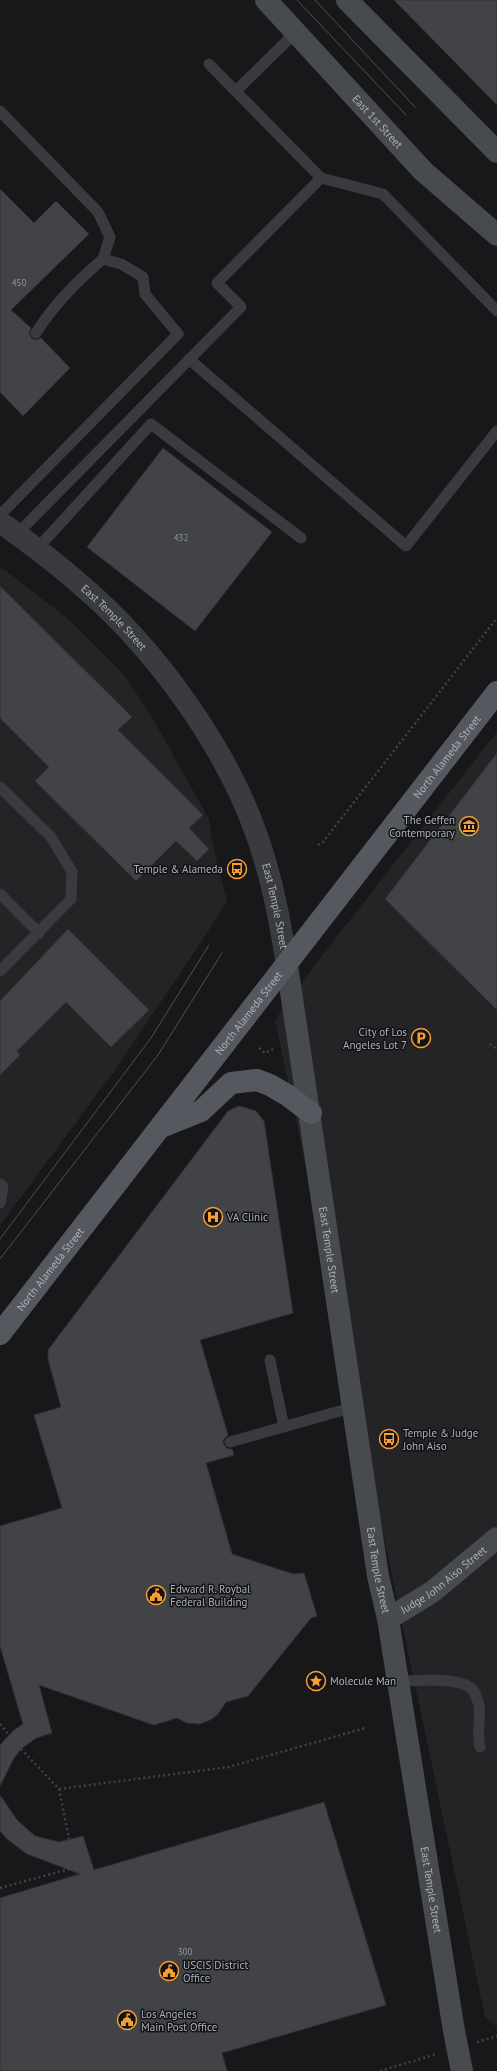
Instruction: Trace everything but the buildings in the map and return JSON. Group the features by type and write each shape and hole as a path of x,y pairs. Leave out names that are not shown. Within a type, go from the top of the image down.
{"main road":[{"name":"East 1st Street","path":"266,0 423,171 497,235"},
{"path":"347,0 497,152"},
{"name":"North Alameda Street","path":"0,1334 497,692"},
{"name":"East Temple Street","path":"287,965 378,1576 388,1619 454,2031 462,2071"},
{"path":"160,1128 201,1111 231,1083 257,1080 270,1085 287,1095 310,1113"},
{"name":"Judge John Aiso Street","path":"388,1619 432,1592 497,1538"}],"street":[{"name":"East Temple Street","path":"8,528 82,585 140,643 188,706 224,763 244,803 257,836 276,902 287,965"}],"lane":[{"path":"236,91 296,32"},
{"path":"209,64 322,178 383,194 497,311"},
{"path":"0,111 98,212 110,237 103,259 81,278 50,311 36,333"},
{"path":"8,528 189,359 241,307 217,283 322,178"},
{"path":"0,515 178,334 146,294 143,277 121,264 103,259"},
{"path":"189,359 406,546 497,431"},
{"path":"36,550 150,424 301,538"},
{"path":"0,787 51,837 72,872 71,899 0,972"},
{"path":"0,894 39,933"},
{"path":"0,1184 3,1188 0,1203"},
{"path":"270,1360 284,1427"},
{"path":"230,1442 354,1407"},
{"path":"398,1681 456,1682 469,1686 475,1692 478,1704 480,1719 477,1734 480,1747"}],"path":[{"path":"318,845 323,842 497,618"},
{"path":"490,1044 497,1049"},
{"path":"259,1048 265,1053 273,1049"},
{"path":"0,1724 9,1735"},
{"path":"59,1790 229,1767 365,1728"},
{"path":"22,1749 59,1790 69,1839"},
{"path":"0,1888 73,1868"},
{"path":"380,2071 412,2061"}],"shaded area":[{"path":"0,566 68,619 125,676 153,719 209,819 212,841 227,901 202,941 115,1070 0,1225"},
{"path":"497,732 497,2027 485,2017 275,1020 310,971"}],"tram line":[{"path":"297,0 406,115"},
{"path":"315,0 415,107"},
{"path":"0,1239 151,1038 209,945"},
{"path":"0,1259 158,1055 222,953"}],"place":[{"name":"The Geffen Contemporary","path":"469,826"},
{"name":"Temple & Alameda","path":"237,869"},
{"name":"City of Los Angeles Lot 7","path":"421,1038"},
{"name":"VA Clinic","path":"213,1217"},
{"name":"Temple & Judge John Aiso","path":"389,1439"},
{"name":"Edward R. Roybal Federal Building","path":"156,1595"},
{"name":"Molecule Man","path":"316,1681"},
{"name":"USCIS District Office","path":"169,1971"},
{"name":"Los Angeles Main Post Office","path":"127,2020"}]}
